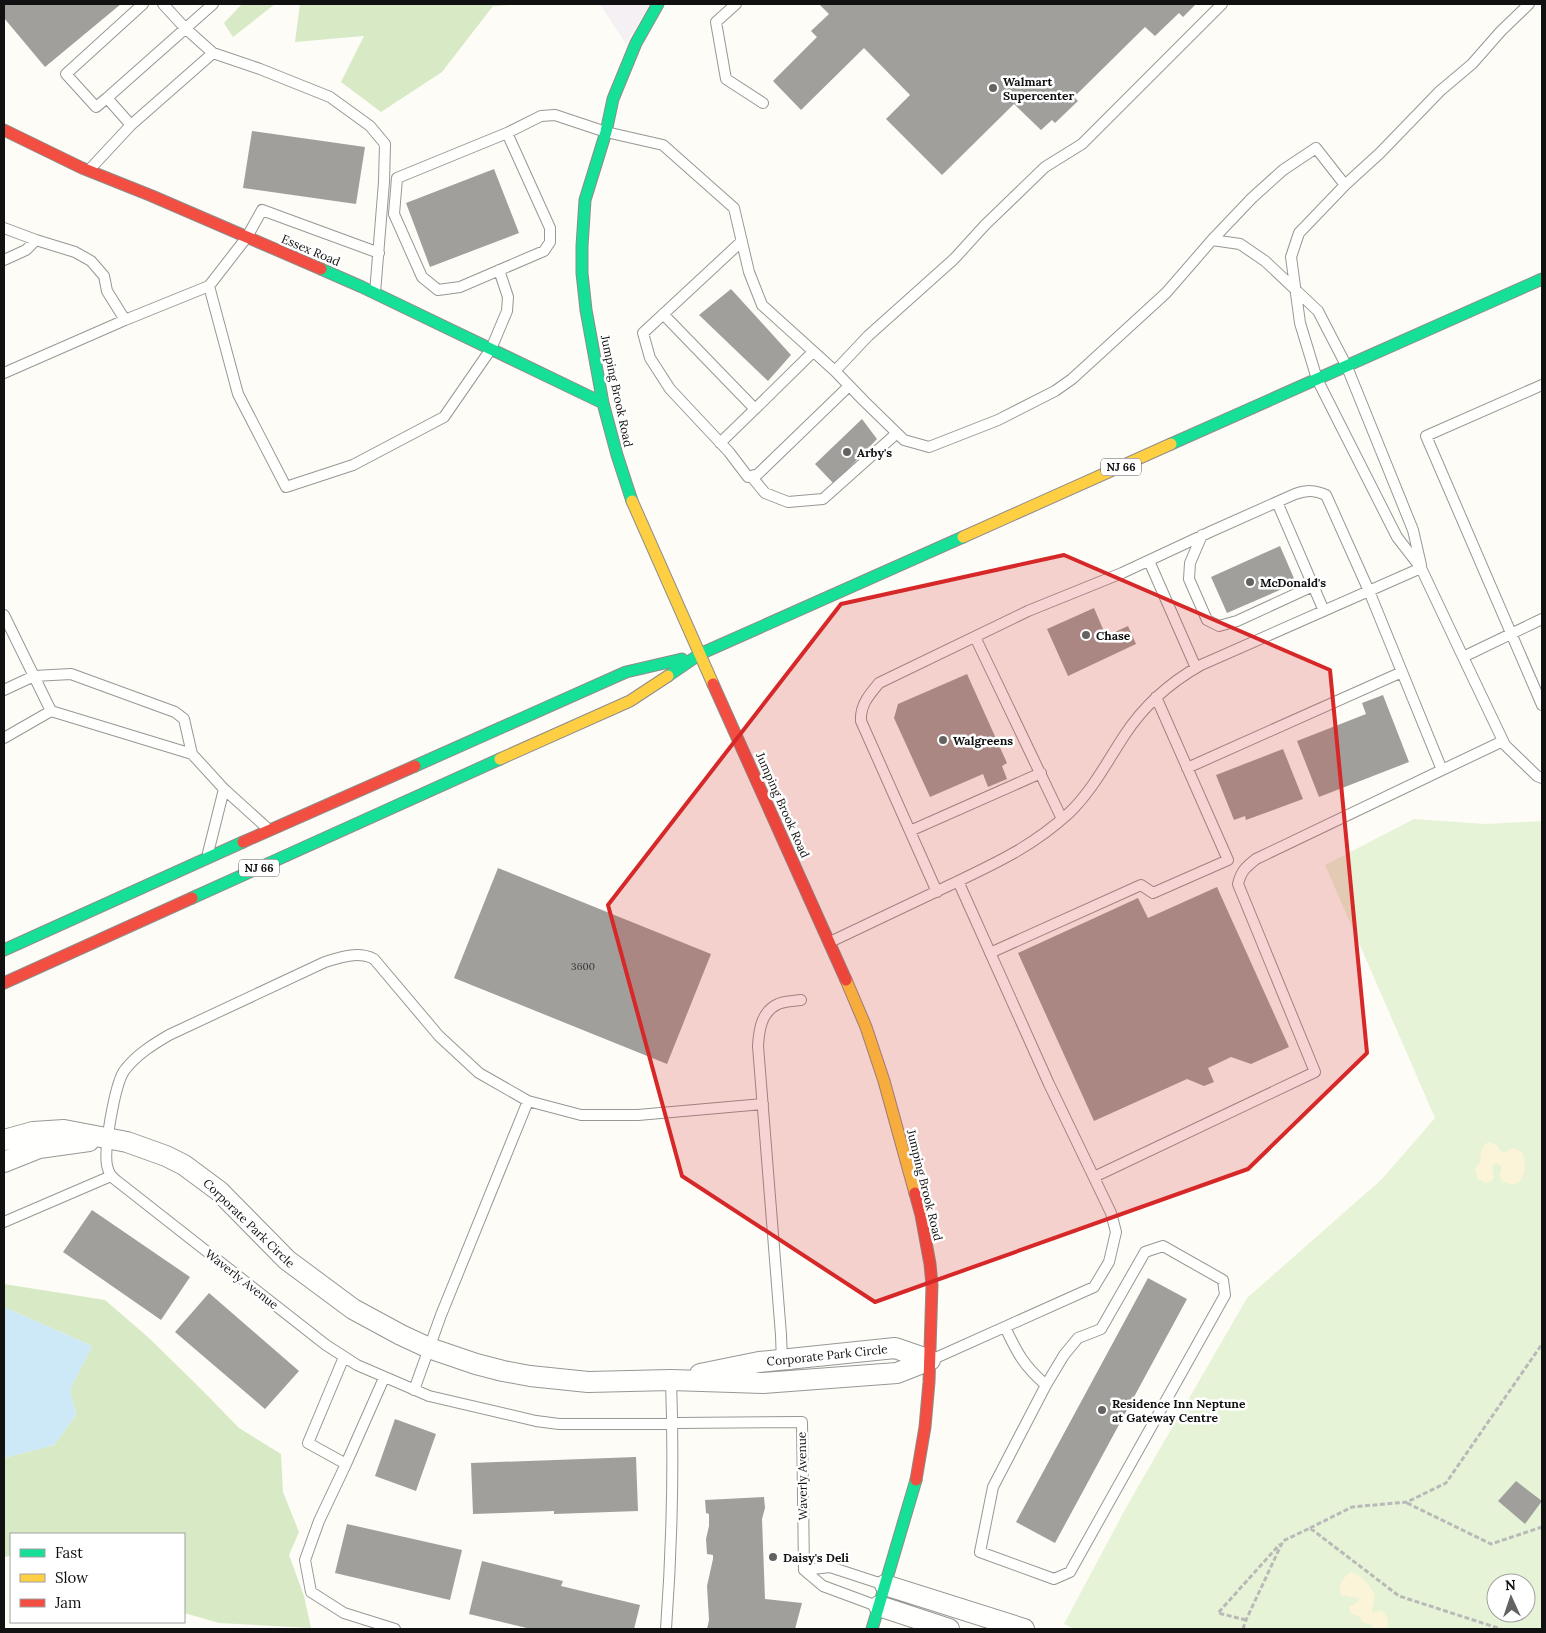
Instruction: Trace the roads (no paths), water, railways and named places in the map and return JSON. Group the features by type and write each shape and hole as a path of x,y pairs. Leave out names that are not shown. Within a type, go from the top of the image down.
{"main road":[{"name":"Jumping Brook Road","path":"658,4 636,43 613,99 606,132 585,200 582,274 586,310 603,404 630,496 866,1027 921,1215 932,1285 930,1360 925,1427 911,1502 872,1629"},
{"name":"Essex Road","path":"4,130 88,170 375,293 603,404"},
{"name":"NJ 66","path":"4,983 630,701 700,654 1542,279"},
{"name":"NJ 66","path":"4,950 626,672 700,654"}],"street":[{"name":"Corporate Park Circle","path":"4,1140 33,1132 64,1130 127,1142 166,1156 184,1166 219,1191 269,1244 308,1277 353,1309 429,1348 476,1364 530,1376 588,1382 671,1380 782,1382 897,1373 930,1360"},
{"name":"Corporate Park Circle","path":"4,1162 23,1153 55,1145 108,1139"},
{"name":"Corporate Park Circle","path":"671,1380 737,1366 895,1348 930,1360"},
{"path":"886,1585 1023,1629"},
{"path":"879,1606 949,1629"}],"lane":[{"path":"143,4 66,74 96,107 213,4"},
{"path":"163,4 185,28 213,53 260,69 330,97 370,126 386,144 375,293"},
{"path":"736,4 716,22 726,79 762,103"},
{"path":"835,371 868,336 954,259 985,225 1045,167 1082,144 1222,4"},
{"path":"1529,4 1501,31 1472,64 1440,91 1299,233 1291,257 1300,323 1317,380 1397,537 1421,568 1503,741 1515,756 1537,776 1542,778"},
{"path":"88,170 131,125 213,53"},
{"path":"107,98 131,125"},
{"path":"508,133 550,228 550,242 544,251 460,287 438,290 422,277 394,214 397,178 508,133 541,116 555,115 606,132 663,145 734,208 749,272 762,305 835,371 904,440 930,447 998,420 1055,391 1072,380 1166,293 1252,198 1283,170 1316,148 1345,185"},
{"path":"4,374 125,320 209,286 247,237 262,210 378,253"},
{"path":"4,228 75,252 91,261 104,276 107,292 125,320"},
{"path":"4,260 26,250 36,240"},
{"path":"1212,240 1240,244 1265,261 1318,311 1347,367 1413,530 1421,568"},
{"path":"742,241 643,334 650,358 670,389 720,443 748,477 758,474 849,386"},
{"path":"209,286 238,394 286,487 353,466 444,417 491,349 507,311 508,297 499,270"},
{"path":"663,314 755,409"},
{"path":"720,443 814,352"},
{"path":"1542,385 1426,436 1542,705"},
{"path":"751,476 765,493 788,502 823,499 897,433"},
{"path":"937,892 861,721 862,709 869,695 879,683 1028,611 1122,573 1202,535 1304,491 1317,491 1326,495 1369,591 1442,770"},
{"path":"1277,502 1324,611"},
{"path":"1202,535 1190,563 1189,579 1207,620 1219,626 1237,621 1313,586"},
{"path":"1149,561 1196,668"},
{"path":"830,943 995,864 1037,840 1070,811 1088,790 1125,735 1156,697 1182,676 1196,668 1421,568"},
{"path":"4,615 7,630 34,676 51,711"},
{"path":"1463,657 1542,619"},
{"path":"975,637 1062,818"},
{"path":"1187,768 1402,672"},
{"path":"4,690 34,676 71,674 175,712 184,720 192,754"},
{"path":"1156,697 1228,860 1240,875"},
{"path":"4,738 51,711 192,754 224,788 269,830"},
{"path":"1094,1177 1315,1072 1238,884 1243,869 1256,860 1503,741"},
{"path":"910,831 1040,773"},
{"path":"207,858 224,788"},
{"path":"990,953 1141,885 1153,894 1228,860"},
{"path":"930,1360 1094,1287 1109,1262 1116,1232 1111,1213 1049,1084 958,881"},
{"path":"4,1222 111,1176 106,1164 110,1118 123,1073 136,1058 151,1046 169,1035 325,962 345,956 367,955 374,958 439,1036 479,1073 528,1101 581,1115 638,1115 763,1104"},
{"path":"782,1382 782,1360 758,1046 762,1019 769,1010 778,1004 802,1000"},
{"path":"414,1390 441,1315 528,1101"},
{"name":"Waverly Avenue","path":"111,1176 318,1339 344,1357 384,1378 414,1390 449,1401 542,1422 559,1424 802,1422 804,1570"},
{"path":"1163,1246 1223,1280 1225,1295 1070,1572 1054,1579 980,1552 993,1487 1046,1385 1064,1355 1078,1338 1101,1329 1145,1252 1163,1246"},
{"path":"1005,1327 1017,1353 1030,1371 1046,1385"},
{"path":"344,1357 308,1443 346,1464"},
{"path":"384,1378 319,1521 306,1560 311,1592 344,1613 395,1629"},
{"path":"666,1629 671,1550 673,1423 671,1380"},
{"path":"804,1570 830,1567 886,1585"},
{"path":"804,1570 823,1586 879,1606"}],"water":[{"path":"4,1307 92,1346 70,1390 76,1415 54,1445 4,1458"}],"place":[{"name":"Walmart Supercenter","path":"993,88"},
{"name":"Arby's","path":"847,452"},
{"name":"McDonald's","path":"1250,582"},
{"name":"Chase","path":"1086,635"},
{"name":"Walgreens","path":"943,740"},
{"name":"Residence Inn Neptune at Gateway Centre","path":"1102,1410"},
{"name":"Daisy's Deli","path":"773,1557"}]}
